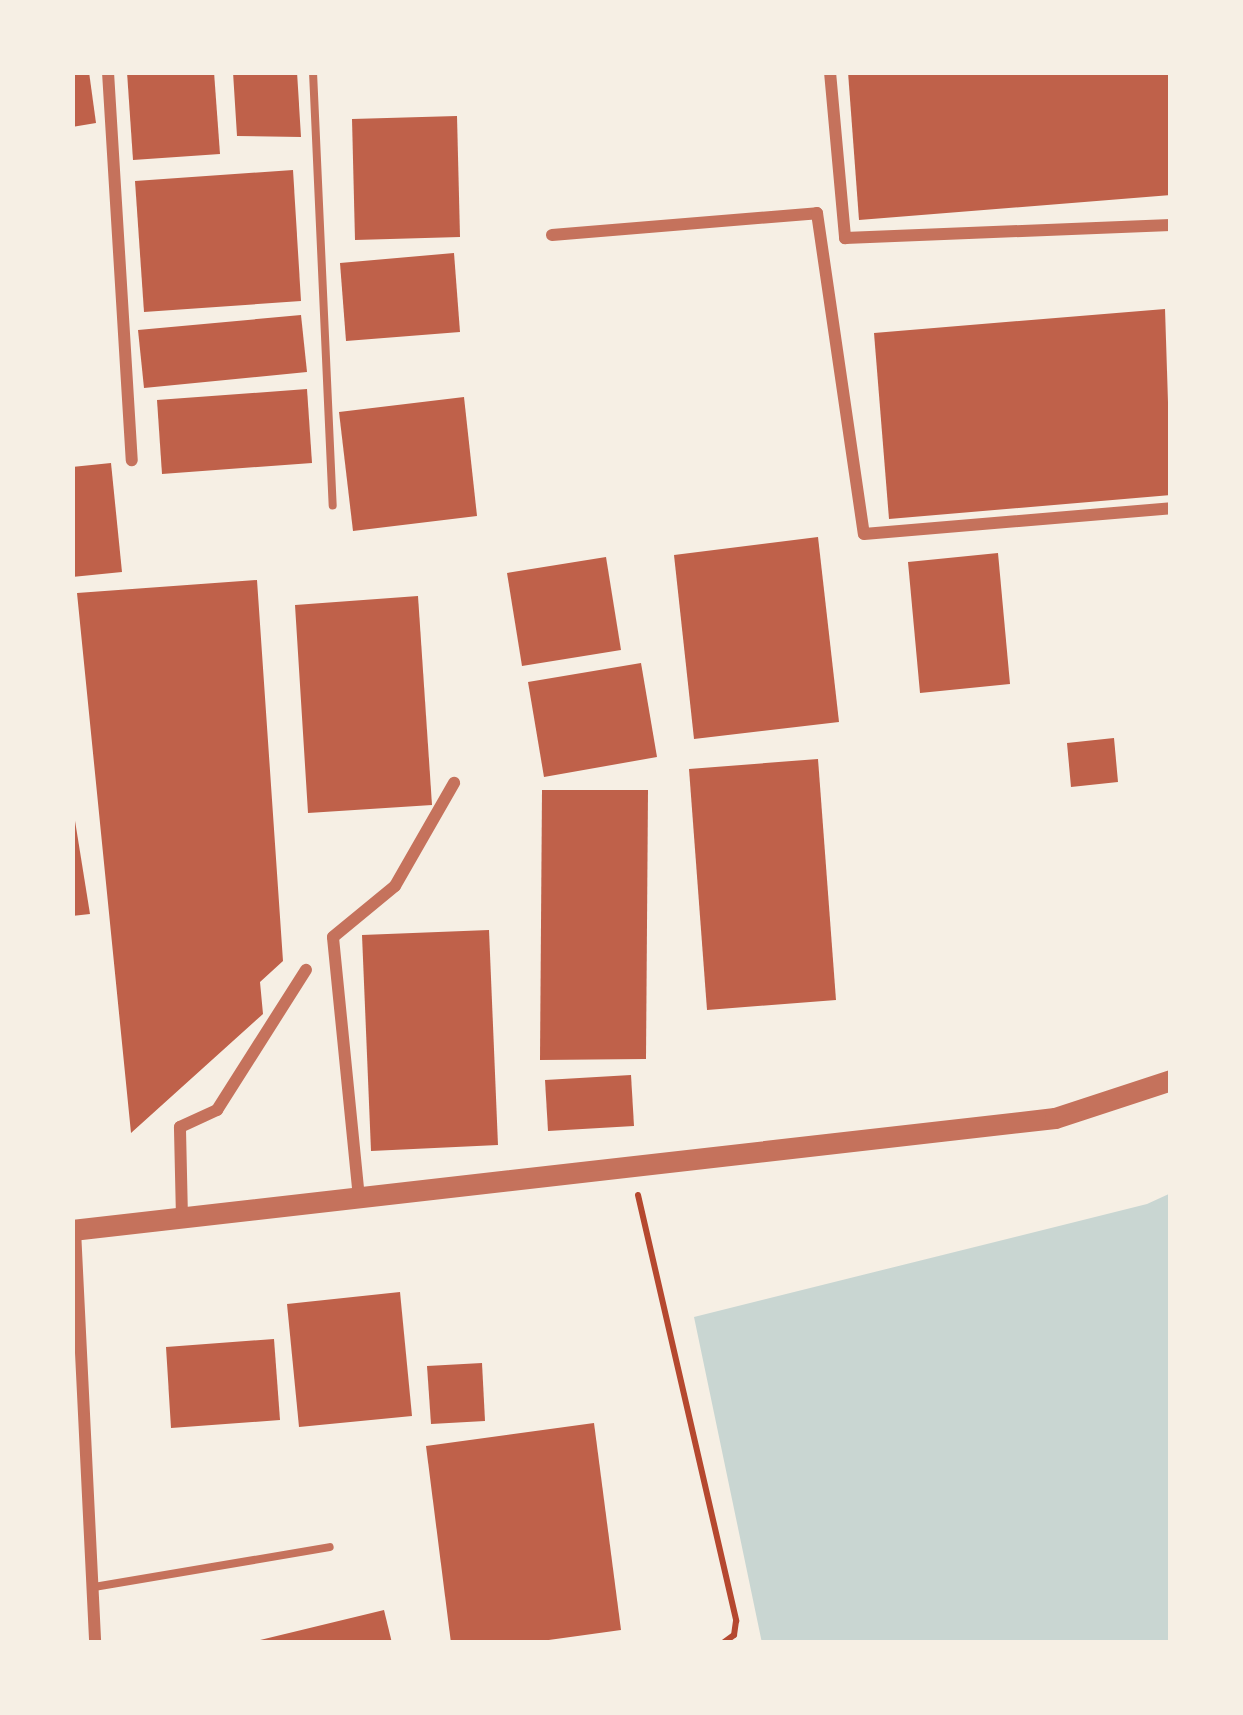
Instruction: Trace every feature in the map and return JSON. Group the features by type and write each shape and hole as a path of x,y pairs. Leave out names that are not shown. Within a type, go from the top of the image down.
{"street":[{"path":"108,72 132,460"},
{"path":"830,72 845,238 1171,225"},
{"path":"552,235 817,213 865,534 1171,508"},
{"path":"359,1198 334,937 395,886 454,782"},
{"path":"182,1218 180,1126 218,1110 306,970"},
{"path":"95,1643 73,1230 1054,1118 1171,1079"}],"lane":[{"path":"313,72 333,506"},
{"path":"92,1587 330,1547"}],"path":[{"path":"632,1168 736,1621 734,1635 723,1643"}],"shaded area":[{"path":"1171,1193 1171,1643 762,1643 694,1317 1147,1204"}],"building":[{"path":"72,72 89,72 96,123 72,127"},
{"path":"127,72 214,72 220,154 133,160"},
{"path":"233,72 297,72 301,137 237,136"},
{"path":"848,72 1171,72 1171,195 859,220"},
{"path":"457,116 460,237 355,240 352,119"},
{"path":"293,170 301,301 144,312 135,181"},
{"path":"454,253 460,332 346,341 340,263"},
{"path":"1165,309 1171,495 889,519 874,333"},
{"path":"301,315 307,372 144,388 138,330"},
{"path":"307,389 312,463 162,474 157,400"},
{"path":"464,397 477,516 353,531 339,412"},
{"path":"111,463 122,572 72,577 72,467"},
{"path":"818,537 839,722 694,739 674,555"},
{"path":"998,553 1010,684 920,693 908,562"},
{"path":"606,557 621,650 522,666 507,573"},
{"path":"257,580 283,961 260,982 263,1014 131,1133 77,593"},
{"path":"418,596 432,805 308,813 295,605"},
{"path":"641,663 657,757 544,777 528,682"},
{"path":"1114,738 1118,782 1071,787 1067,743"},
{"path":"818,759 836,1000 707,1010 689,769"},
{"path":"542,790 648,790 646,1059 540,1060"},
{"path":"72,802 90,914 72,916"},
{"path":"489,930 498,1145 371,1151 362,935"},
{"path":"631,1075 634,1126 548,1131 545,1080"},
{"path":"400,1292 412,1416 299,1427 287,1304"},
{"path":"274,1339 280,1420 171,1428 166,1347"},
{"path":"482,1363 485,1421 431,1424 427,1366"},
{"path":"594,1423 621,1630 527,1643 451,1643 426,1446"},
{"path":"384,1610 392,1643 256,1643 256,1641"}]}
